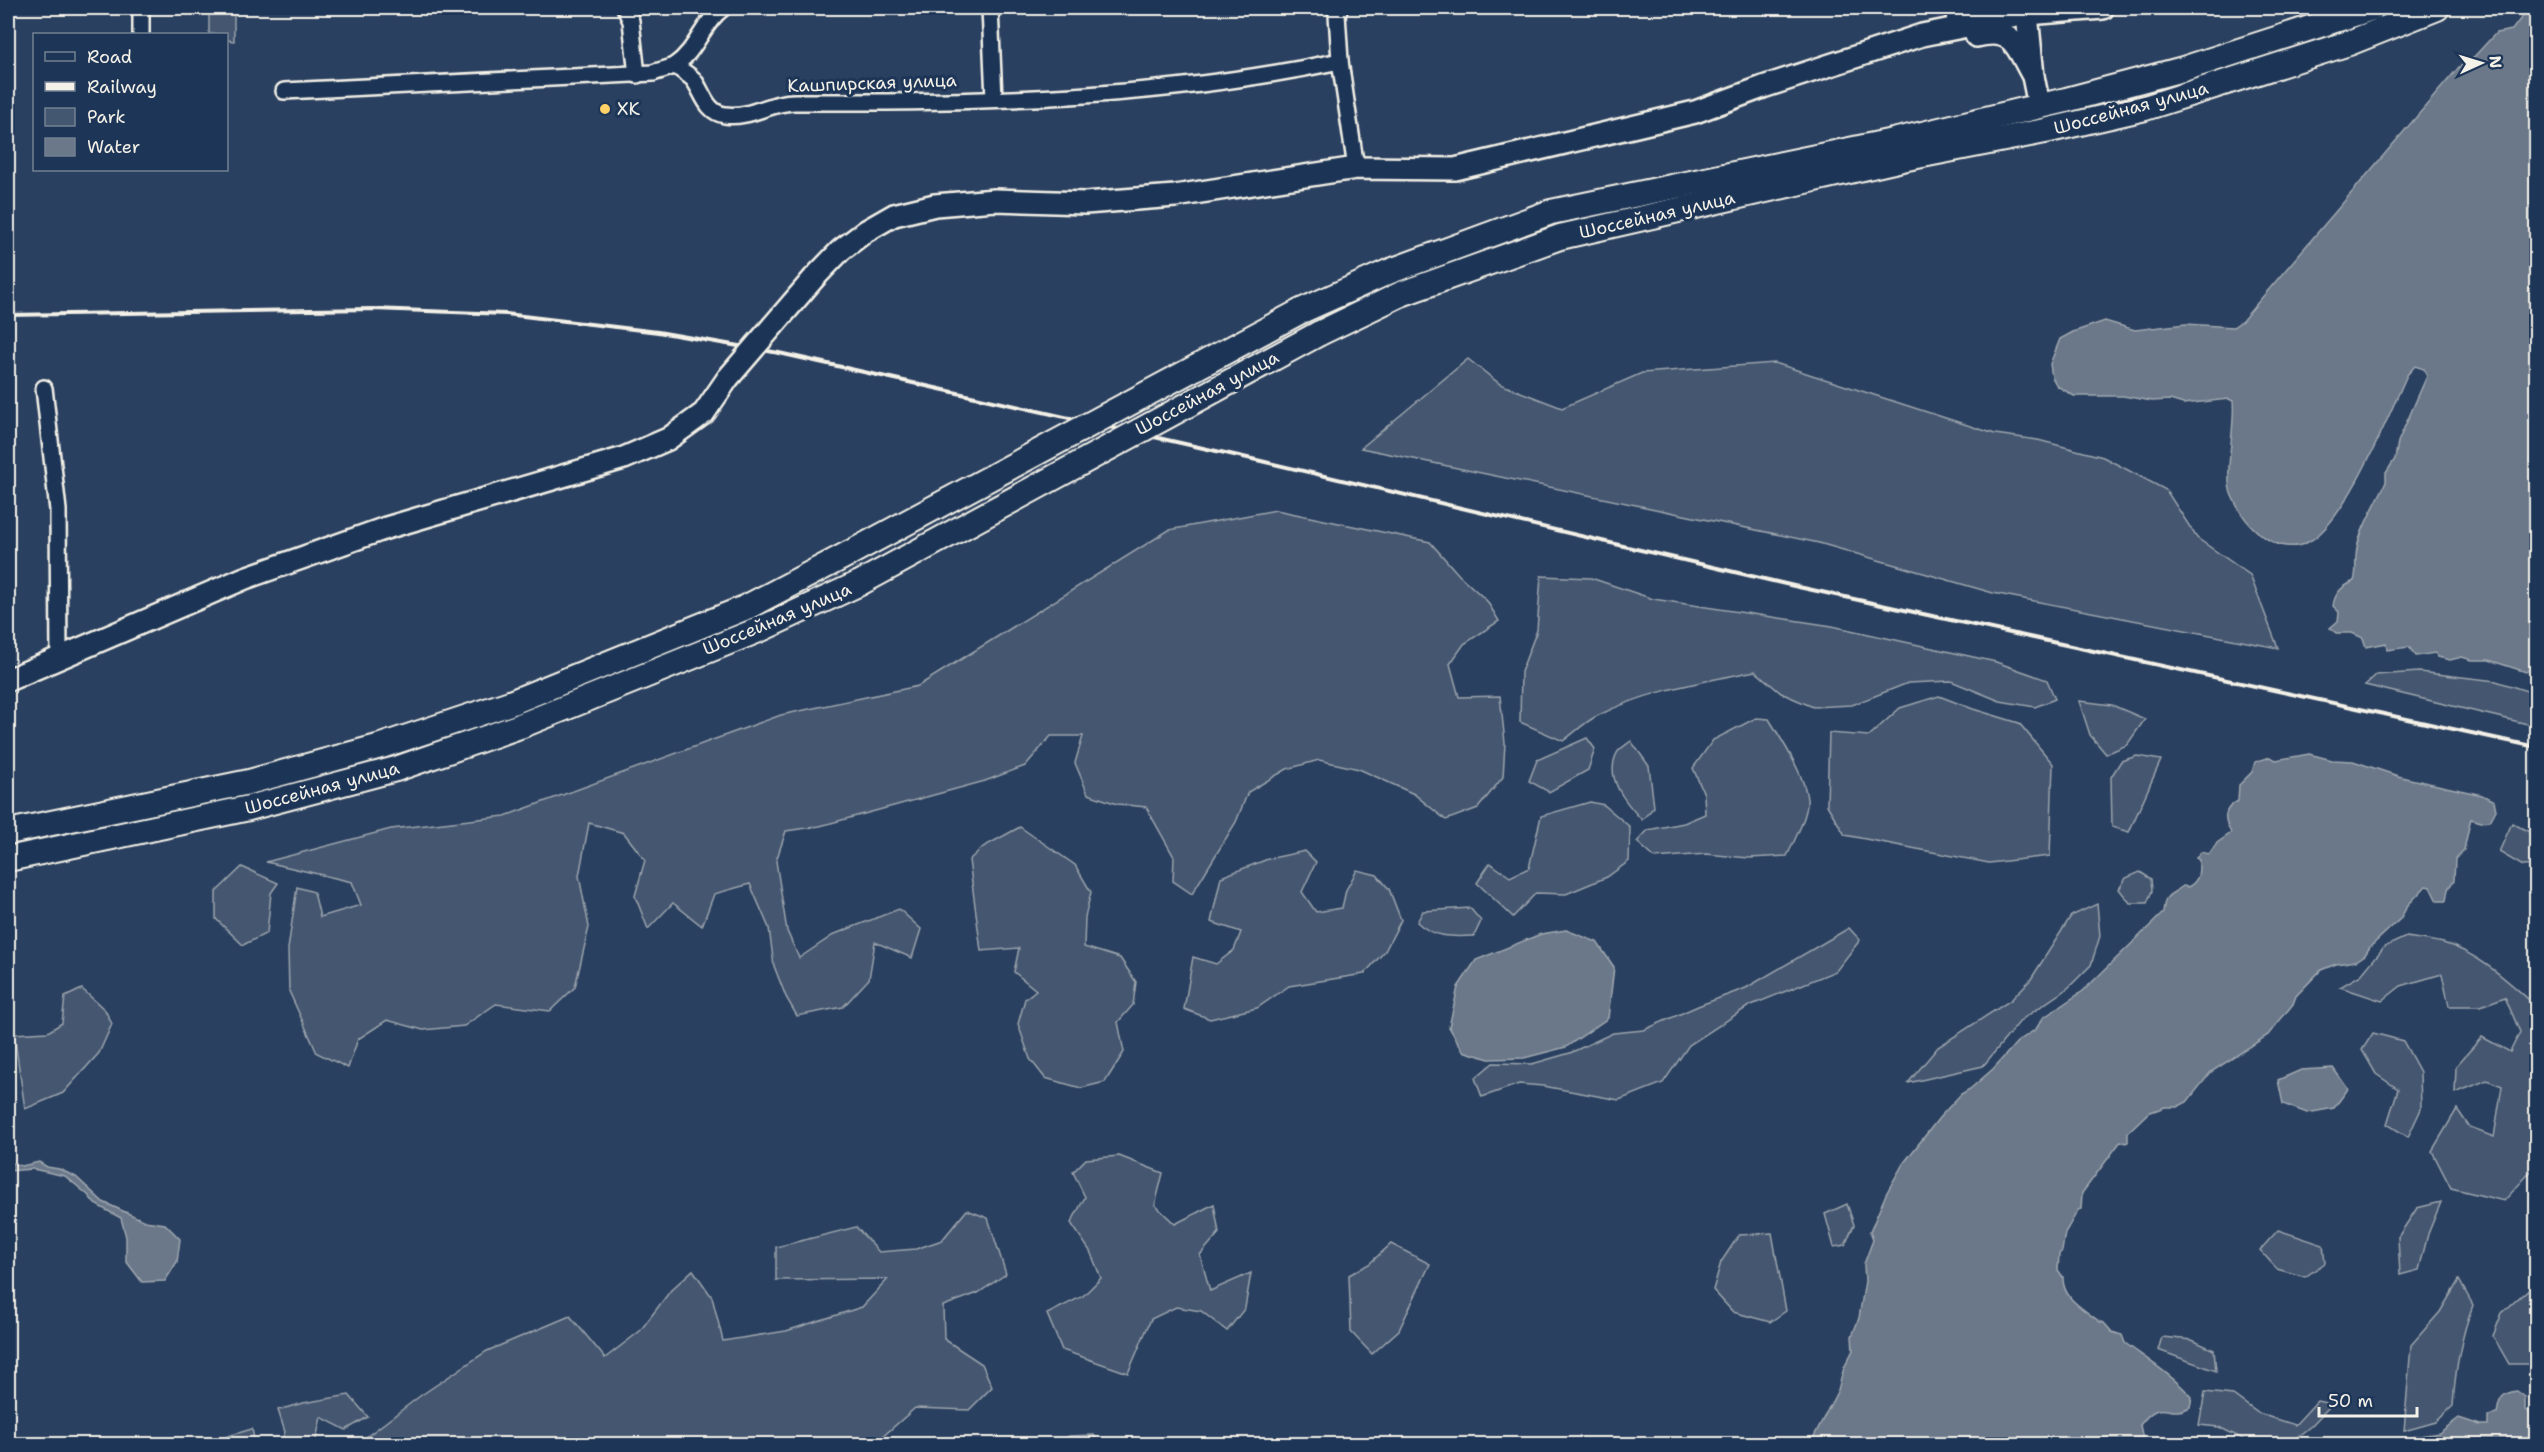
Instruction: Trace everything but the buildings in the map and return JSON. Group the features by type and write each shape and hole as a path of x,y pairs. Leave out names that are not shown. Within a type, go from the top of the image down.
{"main road":[{"path":"8,681 245,578 386,528 624,458 668,439 704,413 728,378 840,250 866,231 894,215 936,205 995,200 1085,203 1175,196 1356,168 1455,169 1551,145 1623,131 1695,112 1763,87 1933,33 2028,11 2103,8"},
{"name":"Шоссейная улица","path":"8,832 249,782 381,746 510,703 747,607 1301,311 1388,272 1551,212 1893,141 2039,106 2183,69 2372,8"},
{"name":"Шоссейная улица","path":"8,860 249,808 396,769 520,726 761,629 860,583 1318,334 1401,294 1560,237 1902,159 2045,131 2145,108 2349,43 2438,8"},
{"path":"2028,11 2032,76 2045,131"},
{"path":"1882,48 1934,45 1998,32 2005,34 2012,41 2032,76"}],"street":[{"path":"141,8 141,33"},
{"path":"625,8 631,21 637,75"},
{"path":"990,8 994,99"},
{"path":"1340,8 1337,14 1340,61 1356,168"},
{"path":"1933,33 1961,17 1995,8"},
{"path":"284,91 653,73 675,65 696,44 717,10"},
{"name":"Кашпирская улица","path":"675,65 693,80 706,103 724,115 757,112 792,102 894,103 1155,89 1271,76 1340,61"},
{"path":"44,388 58,510 59,658"}],"green space":[{"path":"209,8 234,8 234,41 228,40 228,33 209,33"},
{"path":"1468,359 1500,384 1562,408 1642,373 1775,363 1995,434 2038,440 2103,457 2166,490 2197,538 2250,575 2278,648 1993,593 1819,543 1361,448"},
{"path":"1276,510 1430,542 1459,575 1487,601 1499,621 1464,644 1450,664 1459,697 1500,696 1505,743 1503,777 1478,808 1446,820 1414,794 1359,769 1319,760 1287,769 1248,792 1236,822 1192,894 1173,881 1174,857 1146,807 1117,804 1088,794 1075,763 1083,736 1051,736 1025,766 985,781 820,826 786,831 776,861 787,931 799,958 835,934 899,909 921,929 912,958 875,942 869,979 843,1007 797,1016 786,997 774,966 769,928 750,884 714,894 702,926 673,903 648,929 635,896 645,860 624,833 589,823 579,876 589,927 575,987 550,1011 496,1004 464,1026 423,1030 387,1020 358,1039 348,1068 317,1053 289,991 288,949 297,887 314,892 320,917 361,905 352,882 266,862 391,829 505,816 781,715 918,686 1169,530"},
{"path":"1541,576 1591,578 1653,599 1832,626 1996,662 2047,680 2055,699 2035,707 2000,701 1951,681 1908,683 1852,705 1813,707 1781,693 1755,671 1674,688 1635,700 1593,718 1563,741 1520,722 1521,672 1537,630"},
{"path":"2419,672 2496,681 2536,694 2536,726 2365,685 2376,675"},
{"path":"1939,696 2019,723 2053,764 2050,856 1989,863 1845,835 1827,805 1829,733 1869,736 1900,708"},
{"path":"2079,701 2112,705 2145,719 2127,745 2106,754 2090,735"},
{"path":"1756,718 1769,719 1792,757 1805,789 1806,812 1787,856 1749,858 1706,854 1655,858 1637,842 1648,830 1684,823 1705,814 1704,794 1693,768 1713,740"},
{"path":"1587,738 1595,749 1588,770 1549,792 1529,781 1537,760"},
{"path":"1631,741 1649,766 1654,807 1642,820 1624,798 1613,772 1617,753"},
{"path":"2137,756 2161,760 2129,832 2112,827 2111,777 2121,761"},
{"path":"1590,802 1604,805 1630,827 1629,861 1607,877 1566,894 1536,893 1513,917 1477,883 1490,863 1510,877 1529,868 1541,816"},
{"path":"2512,823 2533,834 2536,828 2536,865 2523,866 2499,852"},
{"path":"1020,827 1075,865 1091,892 1085,917 1084,947 1120,958 1136,982 1133,1005 1118,1022 1124,1052 1105,1082 1081,1088 1045,1078 1030,1059 1018,1024 1025,999 1036,990 1014,972 1019,948 981,951 969,860 983,847"},
{"path":"1305,851 1316,862 1302,892 1316,912 1342,908 1346,890 1357,870 1377,875 1389,889 1401,920 1385,951 1364,974 1289,986 1257,1008 1210,1019 1184,1009 1193,957 1216,964 1234,950 1241,932 1211,922 1221,877 1268,859"},
{"path":"242,867 278,883 271,893 267,933 243,945 216,919 216,892"},
{"path":"2140,872 2151,879 2152,891 2147,903 2130,903 2119,889 2126,878"},
{"path":"2097,904 2100,936 2091,965 2068,988 2021,1020 1983,1066 1908,1083 1938,1047 2011,1000 2031,979 2071,916"},
{"path":"1470,908 1481,921 1474,936 1436,934 1417,922 1423,911"},
{"path":"1849,928 1860,940 1836,971 1749,1006 1689,1045 1663,1083 1619,1100 1543,1086 1519,1084 1482,1097 1475,1078 1493,1063 1532,1064 1570,1053 1613,1033 1644,1030 1746,988"},
{"path":"2406,937 2443,943 2469,954 2493,970 2536,1006 2536,1153 2534,1168 2504,1201 2451,1188 2432,1151 2457,1109 2470,1128 2494,1137 2502,1086 2487,1080 2455,1093 2456,1066 2482,1037 2510,1052 2520,1032 2505,997 2481,1006 2449,1006 2442,974 2401,986 2382,1001 2340,987 2361,975 2384,947"},
{"path":"82,989 105,1010 112,1024 99,1053 63,1093 25,1109 14,1034 48,1032 62,1023 65,997"},
{"path":"2373,1033 2403,1041 2420,1072 2421,1109 2408,1137 2387,1124 2398,1089 2376,1074 2362,1050"},
{"path":"1119,1156 1163,1173 1155,1205 1175,1224 1214,1204 1219,1233 1200,1255 1210,1291 1251,1273 1245,1308 1227,1331 1201,1311 1176,1307 1151,1319 1128,1373 1062,1350 1047,1314 1083,1296 1101,1278 1090,1251 1071,1223 1085,1197 1073,1172 1086,1159"},
{"path":"2441,1202 2428,1234 2419,1270 2400,1275 2398,1237 2417,1208"},
{"path":"1847,1204 1854,1225 1845,1245 1834,1247 1825,1214"},
{"path":"967,1210 988,1218 1006,1274 978,1293 943,1306 944,1339 982,1364 992,1387 969,1410 915,1408 881,1438 864,1444 363,1444 365,1438 420,1396 487,1351 570,1316 605,1358 640,1331 671,1290 693,1270 712,1297 723,1341 786,1331 862,1307 888,1279 776,1280 776,1247 856,1227 879,1252 916,1249 942,1240"},
{"path":"2278,1230 2323,1245 2325,1263 2305,1277 2277,1269 2260,1250"},
{"path":"1772,1233 1786,1311 1770,1322 1733,1312 1713,1290 1721,1262 1739,1235"},
{"path":"1391,1244 1430,1264 1399,1330 1372,1354 1351,1332 1349,1275 1369,1264"},
{"path":"2459,1280 2473,1305 2459,1355 2453,1406 2436,1422 2404,1431 2411,1345 2440,1312"},
{"path":"2530,1288 2536,1291 2536,1364 2509,1364 2493,1336 2502,1313"},
{"path":"2162,1337 2192,1340 2214,1350 2216,1371 2158,1350"},
{"path":"2205,1392 2233,1395 2258,1413 2295,1425 2317,1401 2332,1404 2311,1426 2288,1444 2245,1440 2219,1427 2199,1425"},
{"path":"349,1395 368,1417 346,1430 321,1417 315,1444 280,1444 285,1432 278,1410"},
{"path":"252,1429 255,1444 213,1444 228,1436"},
{"path":"1094,1435 1100,1444 1058,1444 1069,1436"}],"water":[{"path":"2536,9 2536,665 2526,672 2489,660 2472,660 2462,657 2450,660 2438,657 2435,653 2416,656 2409,647 2387,650 2386,643 2366,647 2363,638 2352,633 2336,633 2330,628 2338,621 2339,612 2333,606 2335,597 2354,581 2360,538 2386,482 2386,473 2395,459 2398,442 2427,376 2424,369 2415,366 2407,375 2365,466 2337,513 2322,531 2308,542 2299,546 2283,546 2257,531 2243,515 2232,496 2229,464 2233,401 2229,399 2183,404 2170,400 2152,401 2123,396 2074,396 2057,386 2052,377 2050,364 2060,339 2105,321 2135,330 2186,324 2233,327 2242,321 2459,67 2471,60 2496,33 2512,30 2524,14"},
{"path":"2309,754 2332,760 2353,761 2401,777 2482,795 2494,801 2496,810 2490,821 2481,822 2471,819 2464,850 2455,859 2454,880 2448,889 2446,901 2437,901 2430,887 2426,886 2408,905 2400,919 2370,947 2365,955 2356,961 2336,964 2321,970 2296,996 2293,1004 2268,1035 2211,1072 2187,1102 2177,1107 2165,1107 2148,1113 2128,1132 2128,1142 2121,1141 2082,1193 2081,1209 2078,1210 2065,1233 2062,1251 2059,1254 2058,1270 2063,1277 2066,1291 2081,1308 2104,1323 2112,1332 2122,1335 2125,1343 2160,1368 2184,1389 2192,1397 2190,1407 2176,1411 2154,1411 2140,1425 2144,1444 1810,1444 1838,1390 1844,1368 1853,1350 1852,1336 1859,1318 1865,1281 1864,1264 1873,1240 1870,1232 1886,1194 1903,1164 1961,1094 1993,1069 2017,1042 2036,1029 2043,1018 2083,991 2163,913 2168,896 2183,886 2188,887 2195,882 2199,869 2199,860 2196,858 2201,852 2209,854 2217,843 2231,833 2226,818 2227,811 2238,801 2239,785 2252,772 2255,762 2270,757 2276,760"},
{"path":"1566,930 1597,942 1614,967 1608,1018 1566,1047 1524,1058 1489,1059 1463,1051 1449,1027 1458,987 1476,960 1541,934"},
{"path":"2333,1068 2348,1089 2334,1108 2307,1113 2283,1104 2278,1080 2301,1070"},
{"path":"8,1162 22,1166 39,1162 47,1167 59,1169 76,1177 103,1202 145,1221 165,1224 180,1239 177,1262 165,1281 142,1282 126,1261 126,1237 121,1218 95,1204 88,1195 65,1176 33,1169 8,1171"},
{"path":"2517,1391 2525,1397 2525,1409 2529,1412 2536,1410 2536,1444 2394,1444 2413,1437 2439,1433 2459,1418 2480,1425 2488,1425 2488,1416 2497,1414 2504,1395"},
{"path":"2209,1437 2223,1437 2237,1444 2196,1444"}],"railway":[{"path":"8,315 373,309 506,314 658,332 779,353 1261,461 1794,586 2536,747"}],"place":[{"name":"ХК","path":"605,109"}]}
